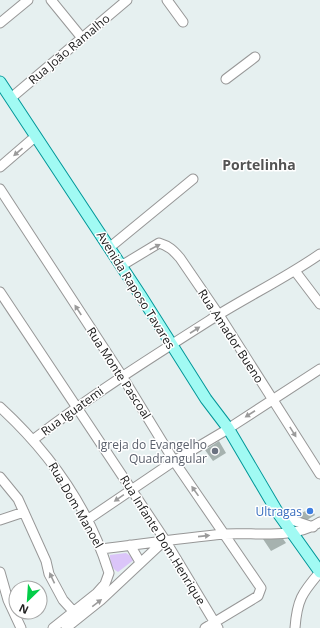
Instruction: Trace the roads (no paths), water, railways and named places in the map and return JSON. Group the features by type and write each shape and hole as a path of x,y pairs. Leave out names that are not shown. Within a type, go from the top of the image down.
{"main road":[{"name":"Avenida Raposo Tavares","path":"0,82 206,399 209,410 226,430 233,447 241,451 271,499"},
{"path":"271,499 286,518 293,532"},
{"path":"271,499 320,572"}],"street":[{"path":"0,23 28,0"},
{"path":"51,0 82,38"},
{"name":"Rua João Ramalho","path":"11,98 127,0"},
{"path":"167,0 183,22"},
{"path":"226,79 255,57"},
{"path":"0,167 36,136"},
{"path":"109,248 193,179"},
{"name":"Rua Monte Pascoal","path":"0,189 122,376 174,461 226,534 261,588 258,596 216,625"},
{"name":"Rua Amador Bueno","path":"121,266 159,243 169,246 180,258 219,315 320,474"},
{"name":"Rua Iguatemi","path":"34,439 77,406 122,376 219,315 295,271 320,254"},
{"path":"295,271 319,299"},
{"name":"Rua Infante Dom Henrique","path":"1,296 77,406 165,540 216,625"},
{"path":"87,520 174,461 226,430 320,369"},
{"name":"Rua Dom Manoel","path":"0,407 34,439 53,463 87,520 102,549 109,573"},
{"path":"0,477 12,489 46,561 49,574 63,600 73,611"},
{"path":"0,520 24,512"},
{"path":"286,518 318,526"},
{"path":"102,549 165,540 226,534 293,532 318,526"},
{"path":"66,628 101,600 165,540"},
{"path":"130,545 140,562"},
{"path":"0,572 8,600 21,628"},
{"path":"295,628 297,607 302,593 320,572"},
{"path":"53,628 97,593 105,584 109,573 125,576"},
{"path":"204,628 216,625"}],"place":[{"name":"Igreja do Evangelho Quadrangular","path":"215,451"},
{"name":"Ultragas","path":"310,511"}],"district":[{"name":"Portelinha","path":"259,164"}]}
